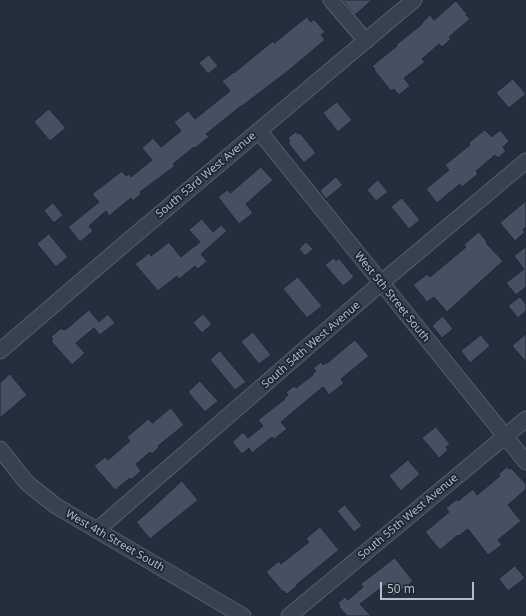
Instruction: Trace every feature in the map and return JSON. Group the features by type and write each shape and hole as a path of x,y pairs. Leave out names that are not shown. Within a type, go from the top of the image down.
{"street":[{"path":"331,0 366,41"},
{"name":"South 53rd West Avenue","path":"3,344 122,246 414,0"},
{"name":"West 5th Street South","path":"259,131 526,462"},
{"name":"South 54th West Avenue","path":"97,530 381,283 526,161"},
{"name":"South 55th West Avenue","path":"289,616 526,419"},
{"name":"West 4th Street South","path":"0,449 27,483 56,506 243,616"}],"building":[{"path":"343,0 372,0 355,15"},
{"path":"456,1 470,19 449,37 451,39 442,47 439,44 422,59 425,62 404,78 410,86 399,95 394,89 391,91 372,66 397,46 396,45 422,24 430,15 434,20"},
{"path":"307,17 311,22 314,19 325,32 321,35 325,40 288,71 206,134 209,137 173,164 175,166 140,192 141,194 133,201 131,198 109,216 106,211 89,226 93,231 80,242 68,227 99,202 92,194 122,171 126,176 129,174 131,177 152,160 142,148 153,138 161,147 181,131 174,122 188,111 195,119 230,91 222,81 273,41 274,43"},
{"path":"209,55 218,66 208,74 199,63"},
{"path":"513,79 526,94 509,108 496,93"},
{"path":"337,102 352,120 338,132 323,113"},
{"path":"49,109 66,128 50,141 34,122"},
{"path":"485,130 492,137 500,130 509,141 503,147 506,151 498,158 495,155 476,171 478,174 462,187 460,184 437,203 426,189 449,170 445,165 470,145 469,143"},
{"path":"296,132 298,134 300,133 316,153 304,163 288,143 290,141 288,138"},
{"path":"261,167 273,180 246,204 253,213 239,224 218,197 227,190 230,193"},
{"path":"336,177 343,185 326,199 320,191"},
{"path":"378,180 388,192 376,201 367,190"},
{"path":"402,198 420,220 409,229 391,207"},
{"path":"526,201 526,227 523,230 525,232 515,241 500,223"},
{"path":"53,203 63,215 54,223 44,211"},
{"path":"202,219 213,232 221,225 227,231 201,254 207,261 198,269 195,266 179,279 177,276 158,291 135,264 149,253 151,256 169,242 181,257 200,242 189,230"},
{"path":"479,232 487,242 486,243 503,261 447,312 434,297 427,302 413,285 427,274 430,277 466,247 464,245"},
{"path":"49,234 68,257 56,267 37,244"},
{"path":"306,242 313,249 305,256 299,249"},
{"path":"526,247 526,287 516,295 506,283 524,269 514,256"},
{"path":"334,258 336,261 339,258 354,277 343,286 325,265"},
{"path":"298,277 322,306 307,318 283,289"},
{"path":"520,297 526,304 526,311 518,318 508,306"},
{"path":"89,310 99,322 108,314 115,323 100,335 94,328 76,343 85,353 72,365 51,341 53,339 51,337 61,328 65,330"},
{"path":"203,314 212,324 202,333 193,323"},
{"path":"443,316 453,329 442,338 432,326"},
{"path":"253,332 271,355 259,364 241,342"},
{"path":"526,334 526,362 512,346"},
{"path":"481,335 490,346 470,363 461,351"},
{"path":"355,340 369,356 341,379 344,383 329,395 323,387 281,422 287,429 274,439 272,437 252,453 249,448 242,454 232,442 243,432 248,438 263,426 258,420 285,399 284,398 288,395 286,392 294,386 296,388 313,375 312,374 316,371 313,368 321,362 323,365 327,363"},
{"path":"220,351 246,382 235,390 210,360"},
{"path":"10,374 27,395 0,418 0,383"},
{"path":"200,381 218,401 205,412 188,392"},
{"path":"171,408 184,425 158,446 159,447 152,454 150,452 136,464 141,471 131,480 130,478 115,490 94,466 105,457 108,460 130,441 127,437 148,419 152,423"},
{"path":"436,427 450,444 446,447 448,450 439,458 422,438"},
{"path":"408,460 420,474 401,491 389,476"},
{"path":"507,467 509,469 511,468 526,484 526,489 508,505 521,521 498,540 502,545 488,555 468,529 440,550 425,532 449,512 446,508 457,499 458,501 473,489 477,495 500,476 498,475"},
{"path":"182,481 198,500 150,539 136,522"},
{"path":"345,505 362,526 354,532 337,511"},
{"path":"320,527 339,550 287,594 284,591 283,592 266,572 279,561 281,564 309,542 306,539"},
{"path":"395,558 413,581 394,596 385,585 360,604 371,616 347,616 339,607 340,606 338,603 345,597 348,600 363,587 361,584"},
{"path":"515,566 525,578 508,591 499,579"}]}
